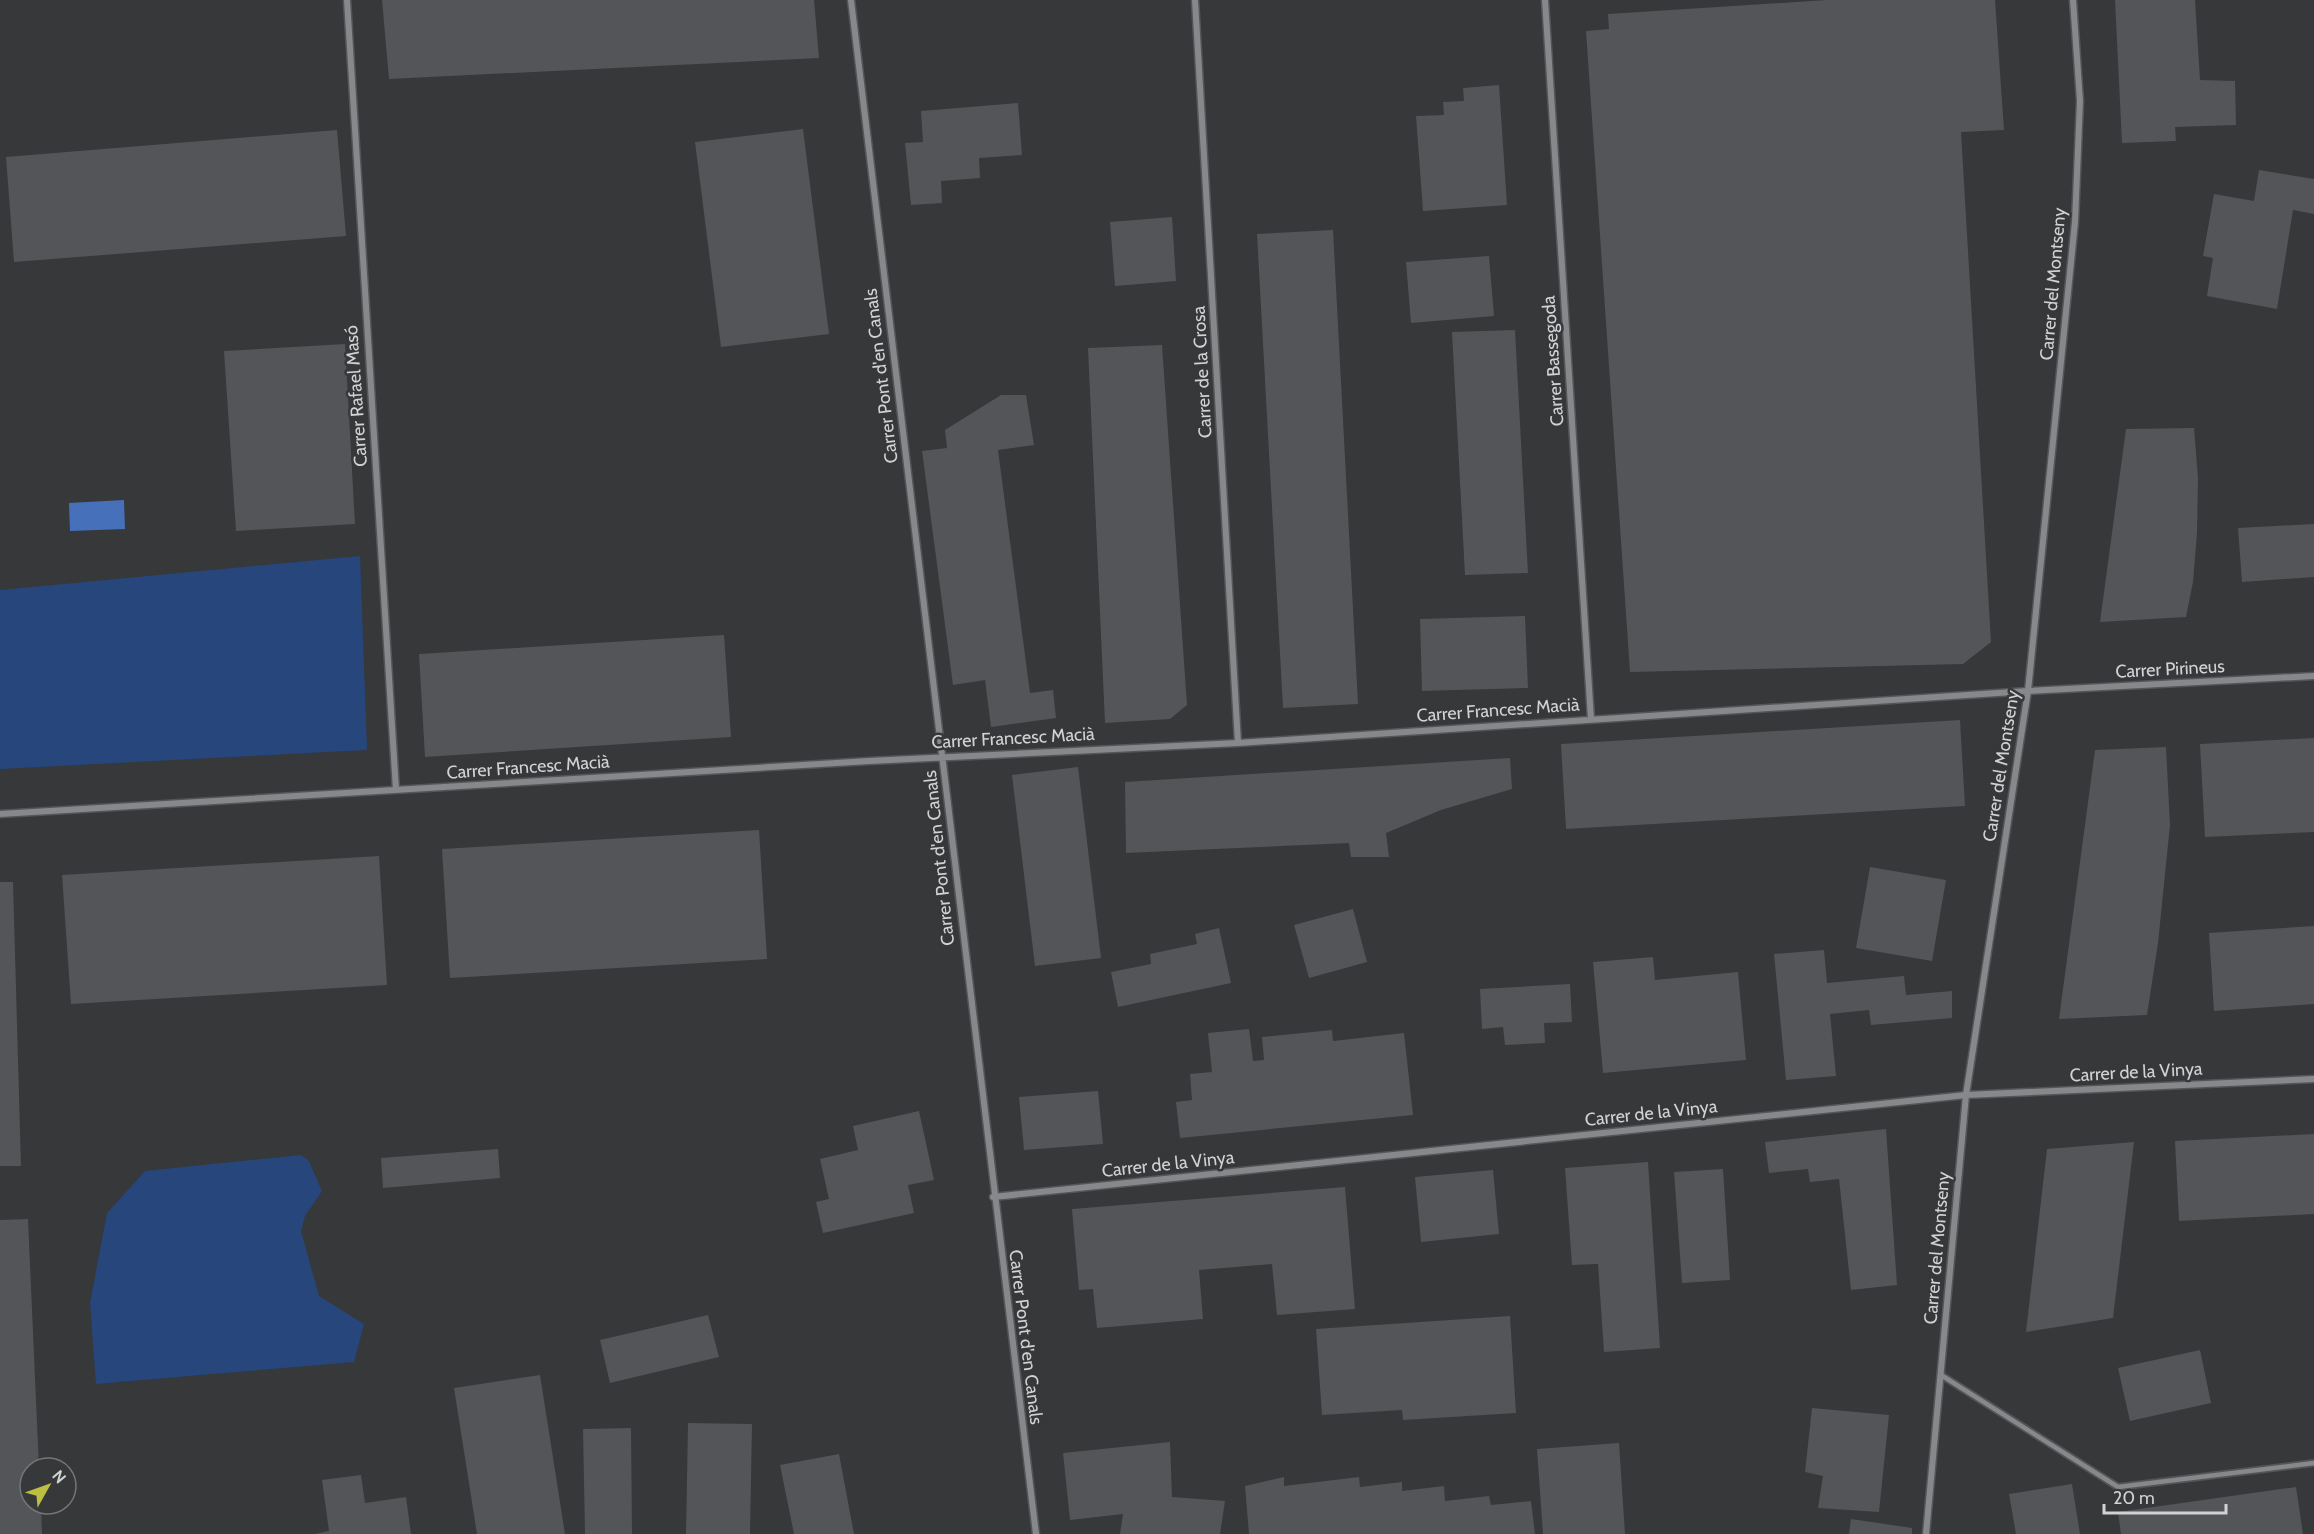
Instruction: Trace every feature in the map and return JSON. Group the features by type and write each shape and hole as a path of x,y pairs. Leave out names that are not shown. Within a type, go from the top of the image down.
{"street":[{"name":"Carrer Rafael Masó","path":"346,0 396,790"},
{"name":"Carrer Pont d'en Canals","path":"851,0 943,756 993,1197 1036,1534"},
{"name":"Carrer de la Crosa","path":"1195,0 1238,742"},
{"name":"Carrer Bassegoda","path":"1545,0 1591,719"},
{"name":"Carrer del Montseny","path":"1926,1534 1966,1095 2028,691 2075,222 2080,101 2073,0"},
{"name":"Carrer Pirineus","path":"2028,691 2314,676"},
{"name":"Carrer Francesc Macià","path":"0,814 943,756 1238,742 2028,691"},
{"name":"Carrer de la Vinya","path":"993,1197 1966,1095 2314,1079"}],"lane":[{"path":"1941,1375 2118,1487 2314,1463"}],"shaded area":[{"path":"124,500 125,529 70,531 69,503"},
{"path":"360,556 367,750 0,769 0,590"},
{"path":"301,1155 309,1161 322,1191 305,1216 301,1231 319,1296 364,1324 354,1362 96,1384 90,1303 107,1213 145,1171"}],"building":[{"path":"382,0 814,0 819,58 389,79"},
{"path":"1827,0 1995,0 2004,130 1961,132 1991,642 1963,664 1630,672 1586,31 1609,29 1608,14"},
{"path":"2115,0 2195,0 2200,80 2235,81 2236,125 2175,127 2176,141 2122,143"},
{"path":"1499,85 1507,205 1423,211 1416,116 1444,115 1443,102 1464,101 1463,88"},
{"path":"1018,103 1022,155 979,158 980,178 941,181 942,203 911,205 905,143 923,142 921,111"},
{"path":"803,129 829,334 721,347 695,142"},
{"path":"337,130 346,236 14,262 6,157"},
{"path":"2259,170 2314,179 2314,214 2293,210 2277,309 2207,296 2213,258 2203,256 2214,194 2254,201"},
{"path":"1172,217 1176,281 1115,286 1110,222"},
{"path":"1333,230 1358,704 1283,708 1257,234"},
{"path":"1489,256 1494,316 1411,323 1406,262"},
{"path":"1515,330 1528,573 1465,575 1452,332"},
{"path":"345,344 355,524 236,531 224,351"},
{"path":"1162,345 1187,705 1170,719 1105,723 1088,348"},
{"path":"1001,395 1026,395 1034,445 998,450 1030,693 1053,690 1056,718 991,727 985,680 953,685 922,451 947,448 945,430"},
{"path":"2194,428 2198,478 2197,533 2193,582 2186,617 2100,622 2126,429"},
{"path":"2314,524 2314,577 2242,582 2238,528"},
{"path":"1525,616 1528,688 1422,691 1420,619"},
{"path":"724,635 731,737 425,757 419,654"},
{"path":"1960,720 1965,806 1566,829 1561,744"},
{"path":"2314,738 2314,832 2205,837 2200,744"},
{"path":"2166,747 2170,825 2158,943 2147,1015 2059,1019 2095,750"},
{"path":"1510,758 1512,789 1441,810 1386,833 1389,857 1351,857 1349,843 1126,853 1125,782"},
{"path":"1078,767 1101,958 1035,966 1012,775"},
{"path":"759,830 767,959 450,978 442,849"},
{"path":"379,856 387,985 71,1004 62,875"},
{"path":"1870,867 1946,880 1932,961 1856,948"},
{"path":"0,882 13,882 21,1166 0,1166"},
{"path":"1353,909 1367,962 1309,978 1294,925"},
{"path":"2314,926 2314,1004 2214,1011 2209,933"},
{"path":"1219,928 1231,983 1118,1007 1111,972 1151,964 1150,954 1197,944 1195,934"},
{"path":"1824,950 1827,983 1904,976 1906,995 1952,991 1952,1018 1871,1025 1869,1010 1830,1014 1836,1076 1786,1080 1774,954"},
{"path":"1653,957 1655,980 1738,972 1746,1060 1603,1073 1593,962"},
{"path":"1570,984 1572,1022 1544,1023 1545,1043 1505,1045 1503,1027 1482,1029 1480,989"},
{"path":"1249,1029 1253,1061 1264,1060 1262,1037 1332,1030 1333,1041 1404,1033 1413,1115 1180,1138 1176,1102 1192,1100 1190,1074 1212,1072 1208,1033"},
{"path":"1098,1091 1103,1144 1024,1150 1019,1097"},
{"path":"919,1111 934,1180 908,1185 914,1213 823,1233 816,1202 829,1199 820,1159 858,1150 853,1126"},
{"path":"1886,1129 1897,1285 1851,1290 1839,1179 1810,1182 1808,1169 1769,1173 1765,1142"},
{"path":"2314,1134 2314,1214 2179,1221 2175,1141"},
{"path":"2134,1142 2113,1318 2026,1332 2047,1149"},
{"path":"498,1149 500,1178 383,1188 381,1158"},
{"path":"1648,1162 1660,1348 1604,1352 1598,1264 1572,1265 1565,1168"},
{"path":"1723,1169 1730,1280 1682,1283 1674,1172"},
{"path":"1493,1170 1499,1234 1421,1242 1415,1177"},
{"path":"1345,1187 1355,1309 1277,1315 1272,1264 1199,1270 1203,1319 1097,1328 1093,1289 1079,1290 1072,1209"},
{"path":"28,1219 38,1456 18,1456 18,1516 41,1516 42,1534 0,1534 0,1220"},
{"path":"708,1315 719,1357 610,1383 600,1340"},
{"path":"1510,1316 1516,1413 1403,1420 1402,1410 1322,1415 1316,1329"},
{"path":"2200,1350 2211,1403 2130,1421 2118,1368"},
{"path":"540,1375 565,1534 477,1534 454,1388"},
{"path":"1812,1408 1889,1415 1879,1512 1818,1508 1823,1476 1805,1472"},
{"path":"688,1423 752,1424 750,1534 686,1534"},
{"path":"631,1428 632,1534 585,1534 583,1429"},
{"path":"1170,1442 1172,1497 1225,1501 1220,1534 1120,1534 1123,1514 1070,1520 1063,1453"},
{"path":"1619,1443 1625,1534 1543,1534 1537,1449"},
{"path":"839,1454 854,1534 794,1534 780,1465"},
{"path":"361,1475 365,1503 406,1497 411,1534 315,1534 329,1531 322,1480"},
{"path":"1284,1477 1284,1486 1359,1477 1360,1487 1402,1482 1402,1491 1444,1486 1445,1501 1489,1496 1491,1505 1531,1501 1535,1534 1249,1534 1245,1486"},
{"path":"2072,1484 2080,1534 2016,1534 2009,1494"},
{"path":"2296,1487 2303,1534 2121,1534 2118,1512"},
{"path":"1851,1519 1912,1528 1912,1534 1849,1534"}]}
